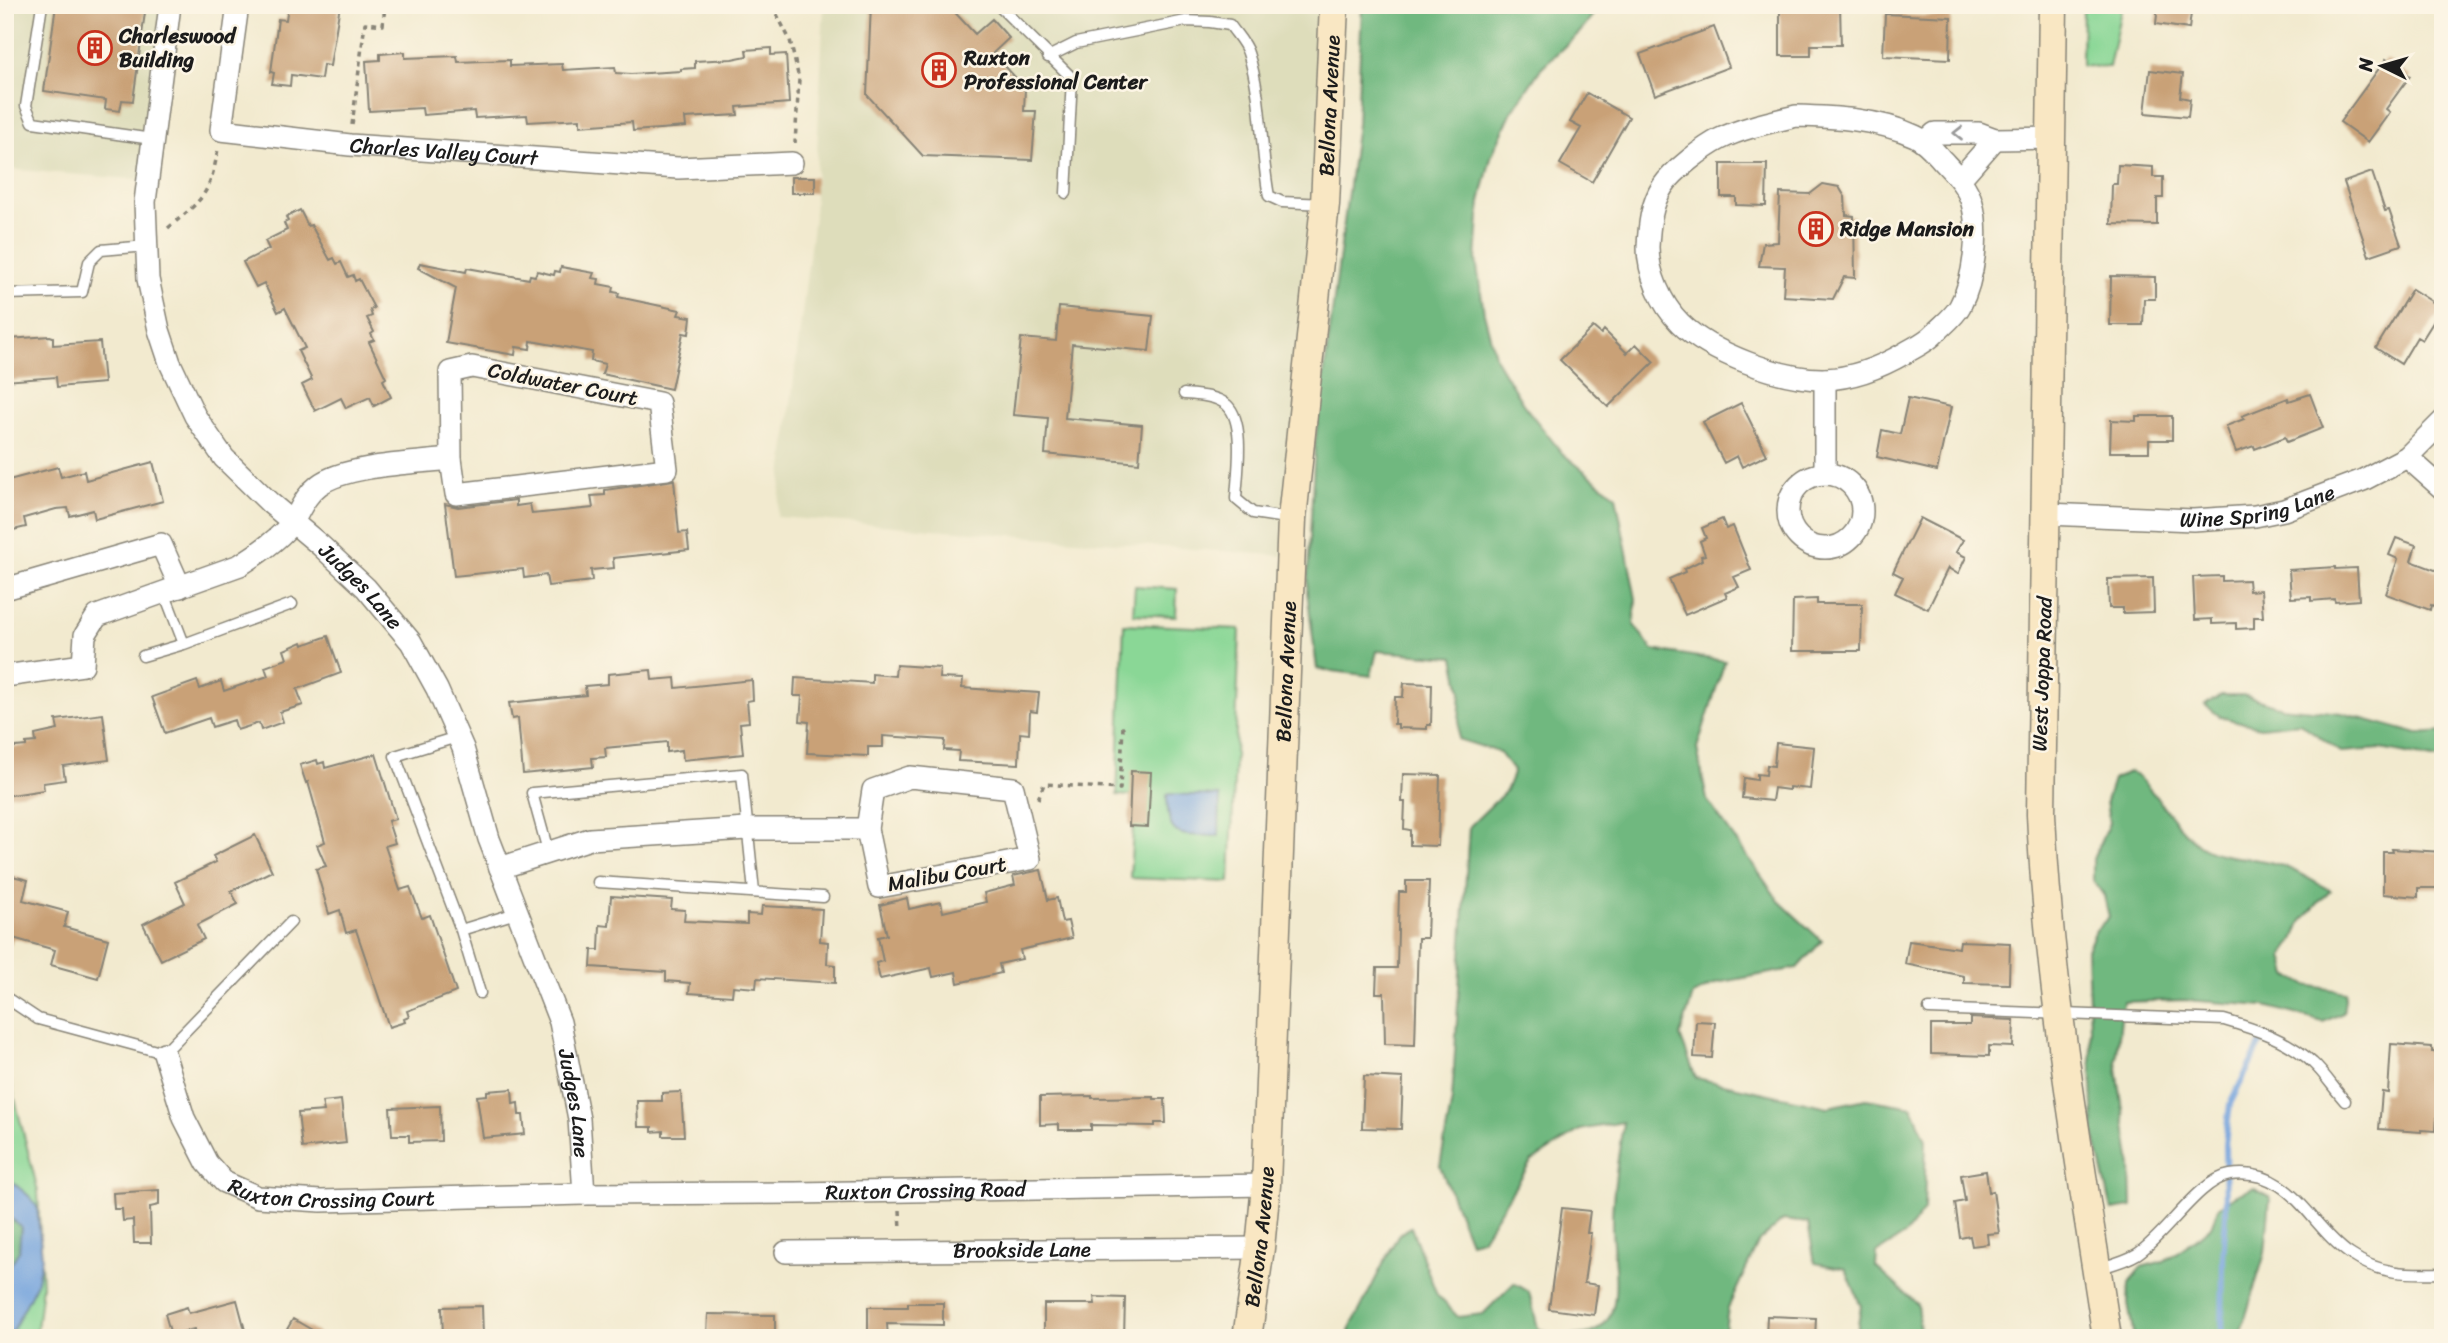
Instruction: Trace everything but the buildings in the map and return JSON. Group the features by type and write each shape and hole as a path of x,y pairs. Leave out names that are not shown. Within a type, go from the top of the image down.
{"street":[{"name":"Judges Lane","path":"170,5 145,202 148,279 159,330 170,362 195,416 231,466 366,588 411,642 437,689 457,737 516,913 559,1021 579,1119 584,1194"},
{"path":"221,130 239,5"},
{"name":"Bellona Avenue","path":"1247,1338 1266,1185 1292,519 1325,204 1334,5"},
{"name":"West Joppa Road","path":"2053,5 2041,814 2060,1015 2107,1338"},
{"path":"1796,116 1829,117 1878,124 1916,136 1960,178 1972,203 1975,241 1974,270 1959,307 1931,338 1884,365 1825,379 1781,374 1736,359 1679,323 1656,288 1648,259 1649,227 1654,205 1664,185 1682,167 1719,139 1796,116"},
{"name":"Charles Valley Court","path":"221,130 350,145 678,168 792,163"},
{"path":"1925,142 1935,132 1979,133 1995,139 2051,138"},
{"path":"1960,178 1995,139"},
{"name":"Coldwater Court","path":"472,366 659,403 667,470 456,494 452,459 450,372 472,366"},
{"path":"1825,379 1825,474"},
{"name":"Wine Spring Lane","path":"2047,514 2193,520 2255,516 2284,510 2319,499 2407,457 2443,421"},
{"path":"2407,457 2443,489"},
{"path":"5,676 83,665 85,635 97,616 240,565 293,521 302,502 319,485 333,476 452,459"},
{"path":"5,589 161,544 172,589"},
{"name":"Malibu Court","path":"910,778 1013,788 1030,859 879,887 867,829 873,790 910,778"},
{"path":"500,868 590,839 747,829 867,829"},
{"name":"Ruxton Crossing Court","path":"164,1053 184,1118 207,1163 224,1182 258,1197 321,1201 584,1194"},
{"name":"Ruxton Crossing Road","path":"584,1194 1266,1185"},
{"name":"Brookside Lane","path":"786,1252 1260,1248"}],"lane":[{"path":"42,5 26,106 33,122 152,139"},
{"path":"998,5 1072,78 1066,193"},
{"path":"1048,57 1076,43 1186,21 1230,25 1248,50 1257,93 1269,195 1282,202 1325,204"},
{"path":"5,294 82,292 89,262 102,250 147,246"},
{"path":"1184,394 1205,395 1227,405 1239,427 1236,499 1253,513 1292,519"},
{"path":"172,589 184,644"},
{"path":"143,656 184,644 292,604"},
{"path":"457,737 395,756 461,930 480,993"},
{"path":"548,851 532,793 742,774 754,892"},
{"path":"598,882 823,897"},
{"path":"461,930 516,913"},
{"path":"5,997 38,1019 164,1053 291,922"},
{"path":"1929,1009 2224,1020 2258,1030 2287,1044 2312,1062 2345,1101"},
{"path":"2097,1269 2136,1255 2171,1224 2207,1185 2228,1175 2252,1176 2273,1181 2293,1194 2349,1254 2375,1267 2400,1274 2443,1273"}],"path":[{"path":"350,145 365,23 383,25 385,5"},
{"path":"772,5 790,40 799,79 798,127 792,163"},
{"path":"147,246 200,201 212,179 221,130"},
{"path":"1052,785 1120,789 1123,726"},
{"path":"900,1191 901,1250"}],"shaded area":[{"path":"12,5 169,5 145,180 5,169 5,23"},
{"path":"824,5 1331,5 1285,556 777,517 814,216"}],"green space":[{"path":"1362,5 1600,5 1580,32 1542,67 1511,113 1491,157 1480,202 1476,260 1484,313 1496,359 1523,404 1563,454 1616,496 1636,599 1634,625 1653,650 1725,661 1697,748 1707,800 1779,901 1822,941 1797,968 1717,983 1693,995 1680,1036 1696,1078 1828,1107 1866,1099 1912,1107 1926,1140 1924,1210 1906,1234 1877,1253 1876,1267 1917,1304 1921,1338 1856,1338 1861,1306 1846,1269 1815,1263 1808,1223 1783,1220 1759,1241 1728,1308 1724,1338 1352,1338 1349,1331 1398,1235 1411,1227 1437,1295 1458,1317 1483,1314 1514,1283 1529,1292 1538,1328 1562,1336 1595,1331 1606,1322 1613,1308 1615,1273 1612,1211 1623,1122 1580,1130 1531,1162 1482,1239 1470,1242 1440,1166 1452,1100 1469,827 1506,791 1514,771 1499,752 1458,739 1461,691 1454,657 1377,651 1371,676 1317,669 1307,592 1315,443 1357,124"},
{"path":"2083,5 2122,5 2109,67 2082,66"},
{"path":"1135,586 1177,589 1176,616 1133,614"},
{"path":"1124,624 1240,629 1230,882 1130,878 1135,796 1117,795"},
{"path":"2221,695 2243,695 2281,707 2342,713 2418,734 2443,732 2443,761 2381,749 2341,752 2300,723 2260,727 2221,717 2205,705"},
{"path":"2130,771 2149,788 2180,827 2199,845 2217,853 2284,866 2330,890 2301,922 2294,940 2283,956 2288,975 2306,985 2346,992 2343,1013 2323,1022 2265,1006 2185,1000 2123,1002 2116,1062 2131,1166 2132,1207 2112,1210 2094,1134 2087,950 2096,930 2109,917 2104,896 2093,880 2093,859 2109,823 2106,801 2113,780"},
{"path":"5,1060 38,1191 42,1286 36,1338 5,1338"},
{"path":"2253,1188 2270,1197 2265,1253 2240,1335 2242,1338 2134,1338 2128,1303 2129,1283 2141,1267 2164,1261 2196,1239 2211,1226 2218,1208 2234,1196"},
{"path":"5,1213 21,1226 19,1251 5,1274"}],"water":[{"path":"1167,794 1220,796 1219,836 1184,834 1173,828"},
{"path":"5,1176 29,1196 37,1207 42,1257 36,1285 9,1338 5,1338 5,1274 19,1251 21,1227 5,1213"}],"waterway":[{"path":"2222,1338 2225,1144 2230,1104 2261,1043"}],"place":[{"name":"Charleswood Building","path":"95,48"},
{"name":"Ruxton Professional Center","path":"939,70"},
{"name":"Ridge Mansion","path":"1816,229"}]}
